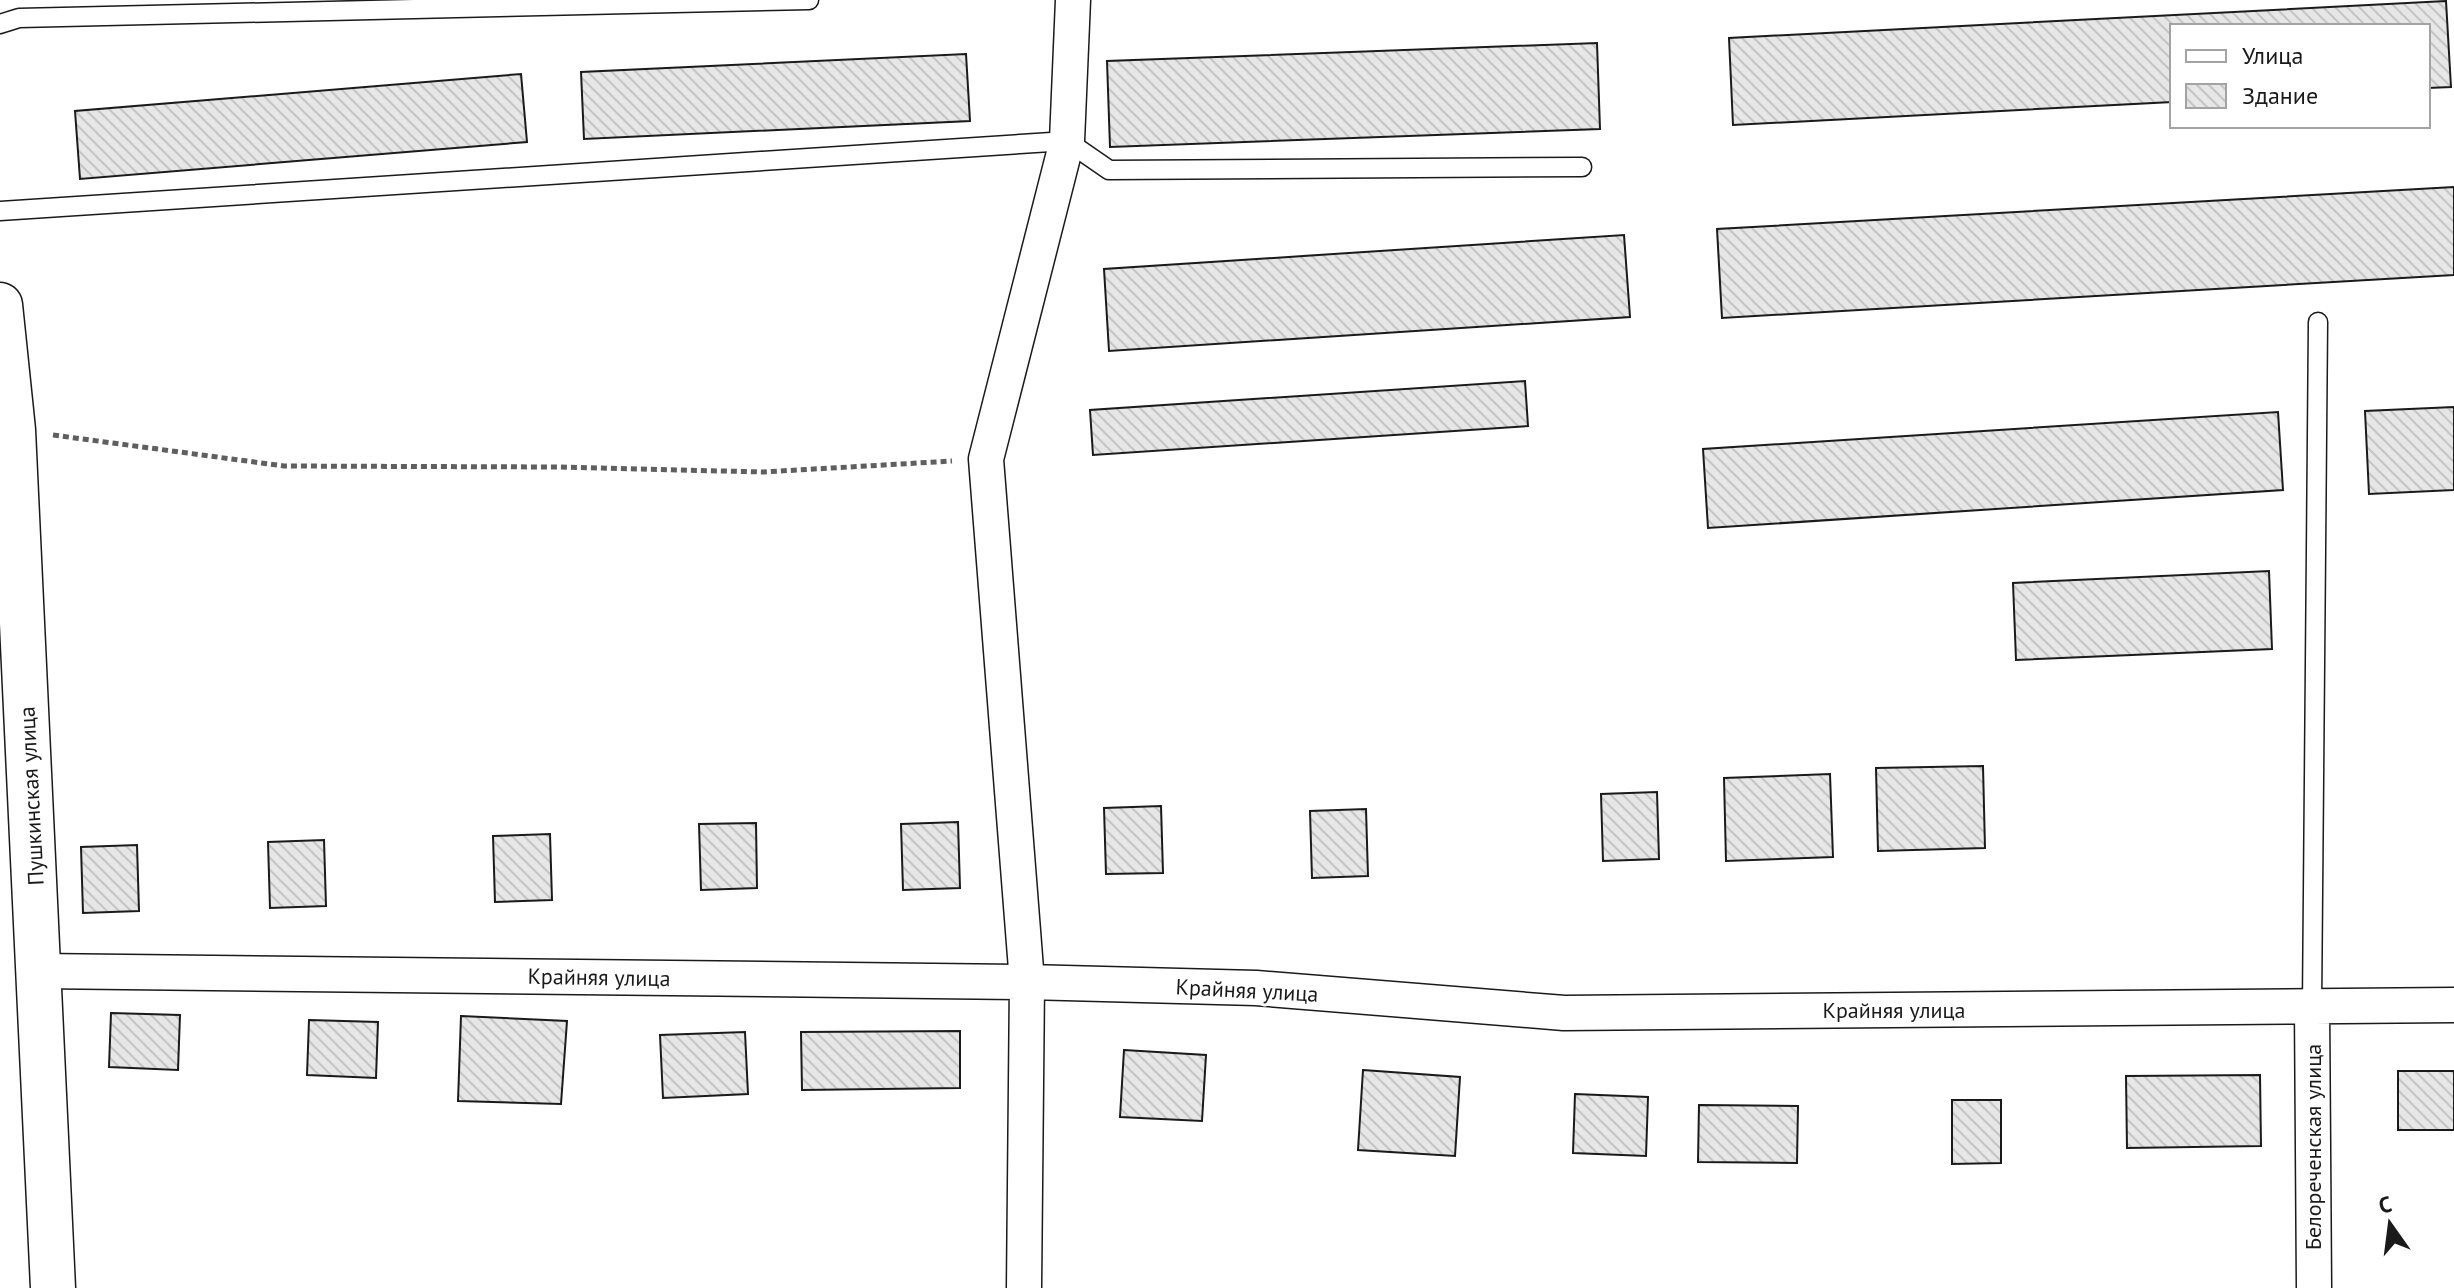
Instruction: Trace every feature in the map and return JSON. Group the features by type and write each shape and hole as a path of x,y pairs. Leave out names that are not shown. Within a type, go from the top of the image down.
{"street":[{"path":"1024,1288 1027,982 986,459 1067,141 1073,0"},
{"name":"Пушкинская улица","path":"0,305 13,430 53,1288"},
{"name":"Крайняя улица","path":"38,971 1027,982 1256,988 1564,1013 2454,1005"},
{"name":"Белореченская улица","path":"2312,1007 2314,1288"}],"lane":[{"path":"0,24 19,18 809,0"},
{"path":"0,211 1067,141 1109,170 1582,167"},
{"path":"2312,1007 2318,322"}],"path":[{"path":"13,430 284,466 557,467 763,472 986,459"}],"building":[{"path":"2446,1 2451,87 2430,88 2430,24 2170,24 2170,102 1733,125 1729,38"},
{"path":"1597,43 1600,129 1110,147 1107,61"},
{"path":"966,54 970,121 584,139 581,72"},
{"path":"521,74 527,142 80,179 75,111"},
{"path":"2454,187 2454,275 1722,318 1717,229"},
{"path":"1624,235 1630,317 1109,351 1104,269"},
{"path":"1525,381 1528,426 1093,455 1090,410"},
{"path":"2454,407 2454,490 2369,494 2365,411"},
{"path":"2278,412 2283,490 1708,528 1703,449"},
{"path":"2269,571 2272,649 2016,660 2013,583"},
{"path":"1983,766 1985,848 1878,851 1876,768"},
{"path":"1830,774 1833,857 1726,861 1724,778"},
{"path":"1657,792 1659,859 1603,861 1601,794"},
{"path":"1161,806 1163,873 1106,874 1104,808"},
{"path":"1366,809 1368,876 1312,878 1310,811"},
{"path":"958,822 960,888 903,890 901,824"},
{"path":"756,823 757,888 701,890 699,824"},
{"path":"550,834 552,900 495,902 493,836"},
{"path":"324,840 326,906 270,908 268,842"},
{"path":"137,845 139,911 83,913 81,847"},
{"path":"111,1013 180,1015 178,1070 109,1067"},
{"path":"461,1016 567,1021 561,1104 458,1101"},
{"path":"309,1020 378,1022 376,1078 307,1075"},
{"path":"960,1031 960,1088 802,1090 801,1032"},
{"path":"745,1032 748,1094 663,1098 660,1035"},
{"path":"1124,1050 1206,1055 1202,1121 1120,1117"},
{"path":"1363,1070 1460,1077 1455,1156 1358,1150"},
{"path":"2398,1071 2454,1071 2454,1130 2398,1130"},
{"path":"2260,1075 2261,1146 2127,1148 2126,1076"},
{"path":"1575,1094 1648,1097 1646,1156 1573,1153"},
{"path":"1952,1100 2001,1100 2001,1163 1952,1164"},
{"path":"1699,1105 1798,1106 1797,1163 1698,1162"}]}
